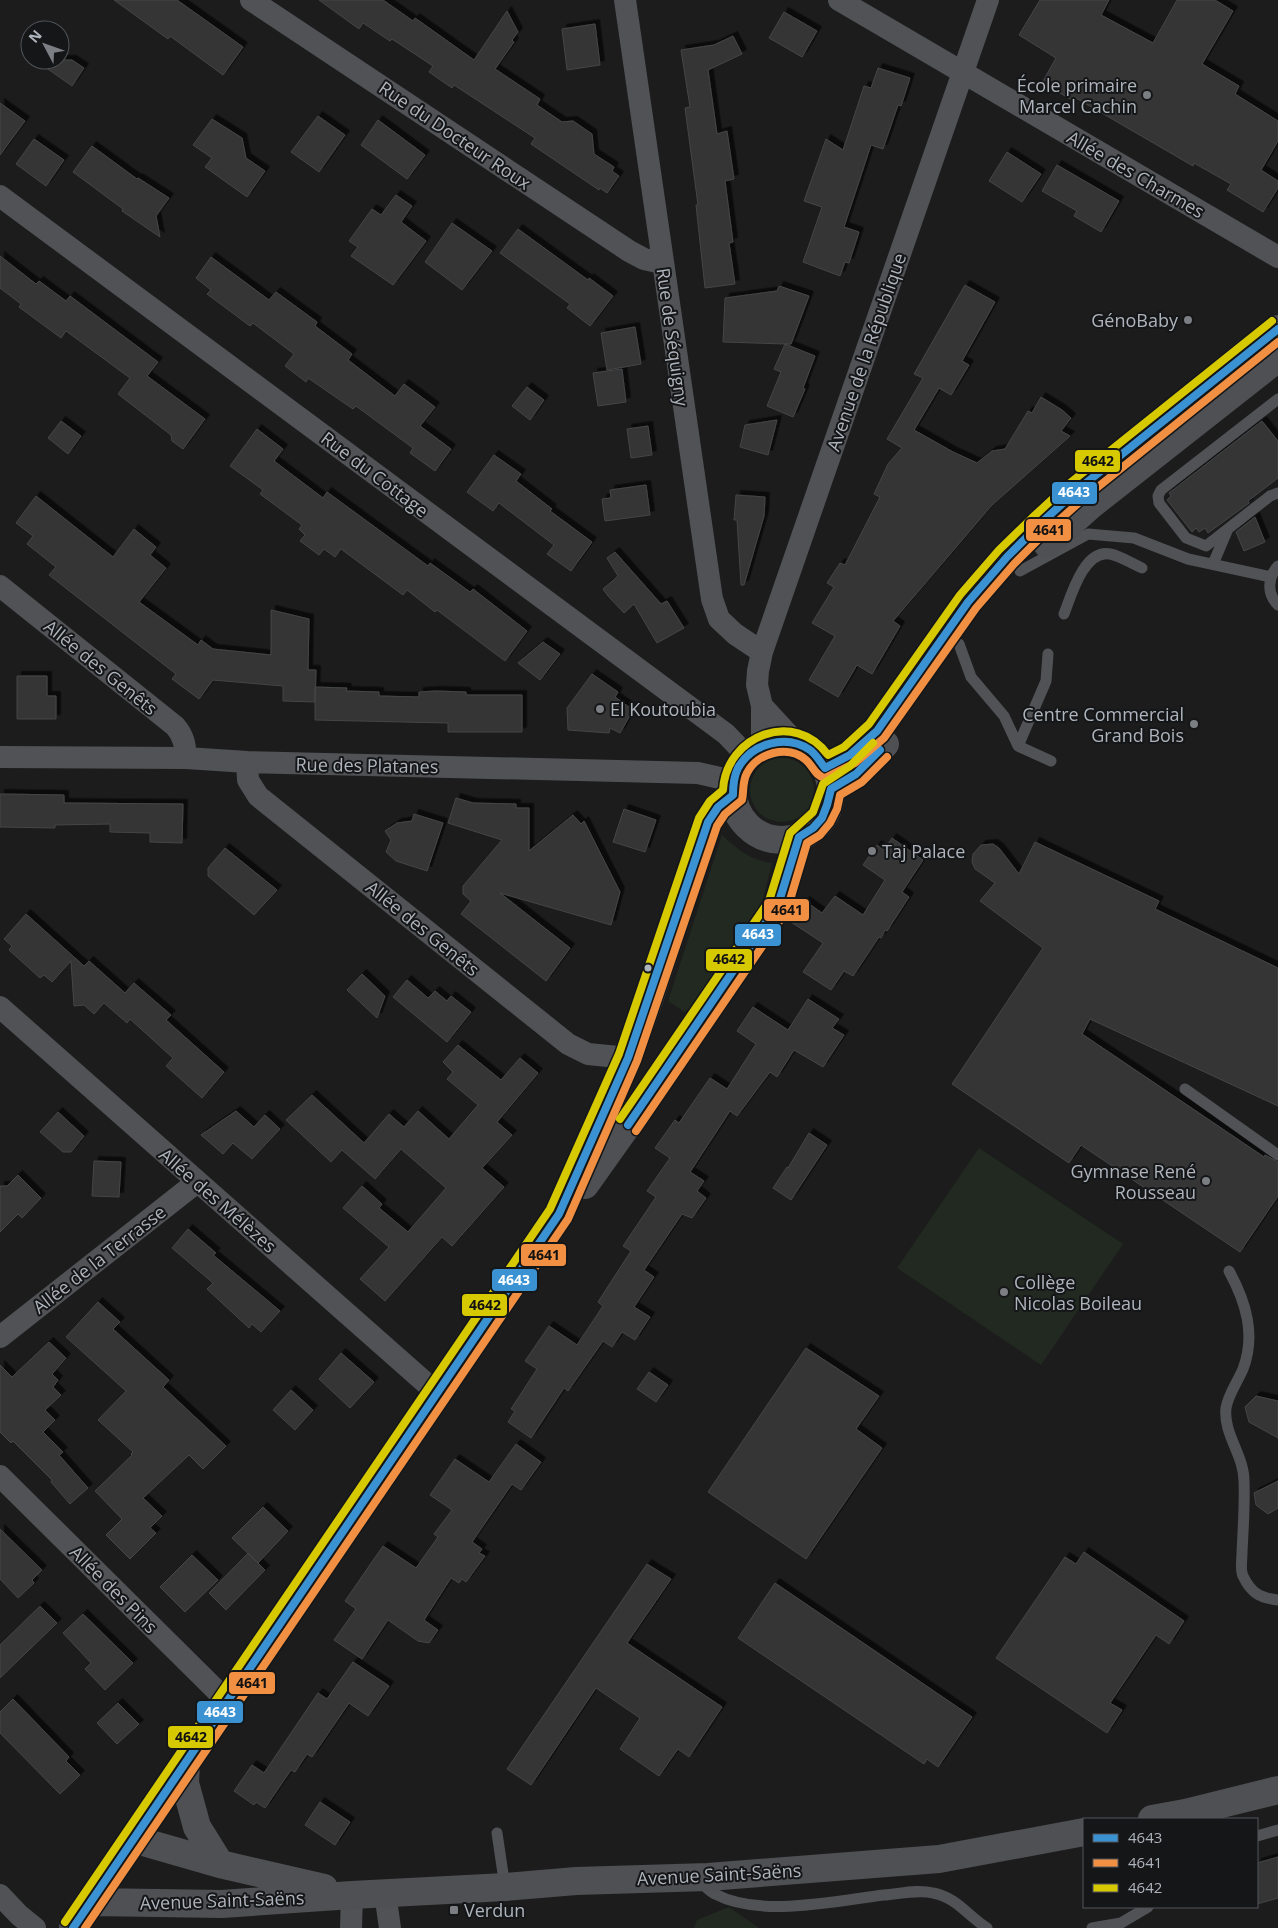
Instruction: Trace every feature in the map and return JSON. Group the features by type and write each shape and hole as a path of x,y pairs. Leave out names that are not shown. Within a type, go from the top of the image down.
{"main road":[{"path":"828,778 877,731 968,602 1007,557 1039,525 1076,491 1278,329"},
{"path":"828,778 856,774 878,753 984,611 1053,537 1090,505 1278,358"},
{"path":"781,741 797,744 810,750 828,778 829,804 823,818 813,829 785,840 770,838 756,832 744,822 736,809 733,788 738,768 754,750 781,741"},
{"path":"559,1214 628,1058 708,822 733,788"},
{"path":"73,1928 559,1214 584,1186 639,1109 778,905 799,836"},
{"name":"Avenue Saint-Saëns","path":"186,1762 185,1783 197,1827 220,1864"},
{"path":"1158,1818 1278,1790"},
{"name":"Avenue Saint-Saëns","path":"91,1902 222,1904 576,1881 695,1877 939,1859 1083,1832"},
{"name":"Avenue Saint-Saëns","path":"133,1839 220,1864 352,1895"}],"street":[{"name":"Rue du Docteur Roux","path":"251,0 629,251 644,259 662,263"},
{"name":"Rue de Séquigny","path":"625,0 712,600 718,619 735,634 762,652"},
{"name":"Allée des Charmes","path":"839,0 1278,257"},
{"name":"Avenue de la République","path":"754,750 762,706 757,686 762,652 988,0"},
{"name":"Rue du Cottage","path":"0,196 726,734 754,750"},
{"name":"Allée des Genêts","path":"0,586 175,726 182,734 186,758"},
{"path":"762,706 797,744"},
{"name":"Rue des Platanes","path":"0,757 186,758 247,762 698,773 733,788"},
{"name":"Allée des Genêts","path":"247,762 248,780 258,796 568,1044 588,1054 628,1058"},
{"name":"Allée des Mélèzes","path":"0,1007 437,1393"},
{"name":"Allée de la Terrasse","path":"0,1337 197,1182"},
{"name":"Allée des Pins","path":"0,1476 227,1701"},
{"path":"385,1893 390,1928"},
{"path":"0,1895 19,1916 35,1928"},
{"path":"351,1928 352,1895"}],"lane":[{"path":"1278,399 1162,490 1158,496 1159,504 1186,538 1206,546 1270,496 1278,493"},
{"path":"1213,564 1227,530"},
{"path":"1020,571 1088,534 1134,538 1188,559 1271,577"},
{"path":"1064,614 1078,578 1091,559 1100,554 1110,554 1142,568"},
{"path":"1278,566 1271,577 1270,593 1278,605"},
{"path":"959,644 972,677 1004,716 1018,746 1051,761"},
{"path":"1018,746 1046,681 1048,654"},
{"path":"1185,1089 1278,1155"},
{"path":"1229,1271 1240,1291 1248,1314 1248,1344 1244,1367 1226,1406 1226,1425 1237,1448 1244,1478 1242,1574 1253,1592 1278,1600"},
{"path":"1258,1836 1278,1830"},
{"path":"497,1833 505,1887"},
{"path":"695,1877 714,1894 743,1904 781,1907 910,1892 932,1892 958,1903 987,1928"},
{"path":"1092,1928 1121,1923 1146,1908"}],"shaded area":[{"path":"782,758 800,764 808,772 814,790 808,808 800,816 782,822 764,816 756,808 750,790 756,772 764,764"},
{"path":"722,835 744,853 764,862 772,863 762,903 691,1007 684,1012 668,1001"},
{"path":"979,1148 1123,1244 1041,1365 897,1268"},
{"path":"729,1907 759,1928 694,1928 697,1920"}],"building":[{"path":"114,0 177,0 243,47 223,75 170,36 168,39"},
{"path":"319,0 383,0 413,21 415,18 474,60 507,11 518,32 512,40 514,42 495,69 540,99 537,105 562,122 573,121 592,134 594,154 614,167 612,171 619,176 607,193 600,188 599,190 531,144 535,138 454,85 452,88 429,72 433,66 392,39 390,41 363,23 359,29"},
{"name":"École primaire Marcel Cachin","path":"1040,0 1109,0 1101,15 1153,43 1177,0 1215,0 1233,11 1202,64 1239,86 1235,94 1278,121 1278,141 1261,170 1278,181 1278,188 1263,212 1227,190 1231,184 1194,163 1193,166 1076,98 1074,101 1042,83 1056,58 1019,35"},
{"path":"784,12 817,31 802,57 769,38"},
{"path":"595,24 600,65 567,70 562,29"},
{"path":"733,36 742,54 708,70 717,134 727,131 734,179 725,181 733,242 729,243 735,284 705,288 696,205 698,205 685,108 690,107 681,50 714,45"},
{"path":"70,60 84,68 72,86 49,70 70,70"},
{"path":"878,68 910,78 901,106 898,105 883,149 871,145 844,227 859,232 849,263 845,262 840,276 803,262 822,207 804,201 826,139 843,150 864,86 871,88"},
{"path":"0,103 25,121 0,155"},
{"path":"318,116 345,135 319,172 291,152"},
{"path":"212,119 242,138 246,158 265,171 247,197 205,167 212,158 193,145"},
{"path":"378,120 425,155 407,179 361,145"},
{"path":"34,139 64,160 46,186 16,164"},
{"path":"92,146 137,179 169,198 156,216 160,237 122,211 123,209 73,172"},
{"path":"1007,152 1041,174 1022,202 989,181"},
{"path":"1057,165 1119,201 1101,232 1074,216 1077,211 1042,191"},
{"path":"396,195 412,206 401,222 426,241 393,285 351,256 358,247 349,241 372,209 381,215"},
{"path":"452,223 492,251 462,290 425,262"},
{"path":"518,229 613,296 590,326 567,308 570,304 500,253"},
{"path":"0,256 36,284 39,281 66,301 70,296 158,362 147,376 205,419 183,449 172,441 171,435 118,394 130,378 66,331 61,338 19,307 21,304 0,288"},
{"path":"211,257 269,300 276,292 317,322 315,326 352,354 348,360 395,396 404,384 435,407 420,426 451,449 435,471 410,453 413,448 356,406 353,409 308,378 306,382 285,366 294,354 253,323 250,326 207,294 211,290 196,278"},
{"path":"965,285 995,302 962,361 969,365 951,395 939,388 914,430 977,463 992,451 1005,449 1028,411 1032,413 1041,397 1071,418 1061,431 1070,436 992,505 893,621 900,626 872,674 857,665 838,697 809,680 835,636 812,623 834,587 827,583 840,563 845,565 880,497 874,494 888,464 902,448 887,439 923,378 914,374"},
{"path":"779,286 809,296 791,344 723,342 725,298 777,291"},
{"path":"635,327 641,364 607,370 601,333"},
{"path":"785,344 815,356 803,388 805,389 793,417 767,406 781,372 774,369"},
{"path":"622,369 626,402 598,406 593,373"},
{"path":"527,387 544,400 530,420 512,406"},
{"path":"777,420 768,455 740,447 745,425"},
{"path":"61,421 81,436 68,454 48,438"},
{"path":"1262,421 1278,441 1278,478 1248,501 1249,503 1208,533 1205,528 1199,532 1196,528 1192,532 1167,500 1171,496 1169,493"},
{"path":"648,426 652,455 631,458 627,429"},
{"path":"257,429 283,449 274,461 323,498 327,492 428,566 430,563 470,592 473,589 527,631 505,661 437,610 435,612 407,590 403,595 341,549 335,557 324,549 319,555 300,541 305,535 299,529 302,525 260,494 263,490 230,466"},
{"path":"494,455 521,474 516,481 552,509 550,511 592,542 571,571 547,554 554,545 499,503 493,511 467,492"},
{"path":"646,485 650,515 605,521 602,499 611,498 610,490"},
{"path":"736,495 765,497 764,516 744,585 741,585 737,520 734,520"},
{"path":"36,496 113,557 134,529 156,547 150,555 166,568 139,602 198,645 201,640 213,649 271,655 271,610 309,619 308,670 316,670 315,702 283,701 283,686 213,680 199,699 172,679 176,674 49,575 56,567 27,544 33,536 16,523"},
{"path":"1255,517 1265,542 1244,551 1236,532"},
{"path":"615,552 661,604 667,601 684,628 657,643 634,604 624,613 608,596 603,589 618,576 607,558"},
{"path":"543,642 560,654 540,680 518,663"},
{"name":"El Koutoubia","path":"592,674 618,692 615,697 633,710 620,733 610,728 609,733 568,730 567,708"},
{"path":"17,676 47,676 47,696 56,696 56,719 17,719"},
{"path":"315,687 347,688 346,691 379,692 379,696 419,697 419,692 436,691 466,692 466,695 522,695 522,732 448,732 448,723 315,720"},
{"path":"0,794 64,795 64,803 183,804 182,843 150,842 150,833 110,832 110,824 55,825 55,828 0,827"},
{"path":"456,798 473,803 516,804 516,808 529,808 529,851 573,815 581,824 584,821 620,892 611,925 500,893 570,948 546,981 461,914 471,901 463,894 463,886 502,840 448,823"},
{"path":"624,809 656,820 645,852 613,842"},
{"path":"414,814 443,823 427,871 396,861 386,852 391,840 385,831 397,823 412,821"},
{"path":"892,838 923,860 902,892 909,897 887,931 885,930 881,938 879,937 853,976 844,971 831,990 803,972 823,943 791,922 805,901 822,913 835,896 863,915 885,880 863,865 877,845 884,850"},
{"path":"1035,842 1159,901 1155,909 1278,968 1278,1106 1090,1019 1082,1034 1264,1157 1265,1155 1278,1162 1278,1196 1240,1252 1081,1145 1069,1163 952,1084 1043,948 980,901 995,883 975,869 972,862 973,854 981,845 993,844 999,848 1019,874"},
{"path":"225,848 277,890 254,915 208,876 208,868"},
{"path":"26,914 84,966 89,961 125,993 134,983 171,1015 166,1020 224,1072 202,1098 166,1066 173,1058 130,1019 127,1023 104,1003 94,1014 84,1005 74,1006 71,961 52,982 44,975 40,978 9,950 12,946 4,939"},
{"path":"362,974 385,996 377,1018 347,990"},
{"path":"407,980 428,998 435,991 447,1001 451,996 471,1012 447,1042 393,997"},
{"path":"808,999 839,1019 832,1028 844,1035 823,1067 794,1050 777,1077 770,1072 737,1116 730,1111 690,1172 704,1181 697,1191 706,1198 692,1218 682,1214 644,1270 654,1277 634,1307 650,1317 635,1340 622,1332 612,1347 603,1341 568,1391 564,1388 531,1438 508,1422 515,1411 511,1409 537,1369 525,1361 549,1326 577,1345 603,1306 598,1302 631,1251 623,1246 656,1197 647,1191 670,1158 655,1148 675,1120 679,1123 710,1078 727,1089 756,1044 737,1031 753,1007 788,1030"},
{"path":"458,1045 501,1080 520,1058 538,1073 497,1122 512,1135 482,1168 504,1187 452,1246 442,1237 385,1301 360,1279 389,1247 343,1208 362,1186 382,1204 379,1208 408,1232 446,1188 401,1149 375,1179 342,1150 331,1162 286,1120 312,1095 364,1143 389,1114 404,1127 418,1111 449,1139 478,1105 447,1079 453,1072 443,1062"},
{"path":"236,1111 254,1127 265,1115 280,1129 252,1159 233,1143 223,1154 201,1135"},
{"path":"58,1112 84,1136 71,1152 63,1152 40,1132"},
{"path":"809,1133 827,1145 791,1200 773,1188 788,1168"},
{"path":"94,1161 121,1162 119,1197 92,1196"},
{"path":"18,1175 41,1198 22,1218 18,1214 0,1232 0,1186 7,1186"},
{"path":"188,1229 216,1253 213,1255 280,1311 261,1332 252,1324 249,1328 207,1289 213,1283 172,1248"},
{"path":"98,1302 120,1322 113,1329 169,1380 163,1387 226,1446 203,1469 189,1455 143,1498 162,1516 150,1528 156,1533 130,1559 106,1535 122,1519 95,1491 133,1452 98,1420 126,1391 66,1337"},
{"path":"49,1342 66,1358 52,1374 58,1380 53,1387 61,1395 45,1410 55,1420 43,1432 63,1452 59,1455 88,1488 70,1504 51,1482 52,1480 13,1441 11,1443 0,1432 0,1365 12,1377"},
{"path":"806,1348 879,1396 856,1429 882,1448 806,1559 708,1492"},
{"path":"341,1353 374,1382 350,1408 319,1379"},
{"path":"649,1372 668,1385 656,1402 637,1389"},
{"path":"291,1390 313,1410 295,1430 273,1410"},
{"path":"1256,1396 1278,1401 1278,1438 1249,1422 1245,1407"},
{"path":"516,1444 541,1462 521,1490 512,1484 472,1542 482,1549 479,1553 485,1556 466,1582 462,1579 459,1583 451,1578 424,1620 438,1630 429,1643 418,1641 388,1620 362,1659 334,1640 356,1609 345,1601 383,1546 416,1568 438,1537 434,1534 452,1510 430,1495 455,1459 489,1482"},
{"path":"1278,1481 1278,1508 1268,1514 1256,1505 1254,1493"},
{"path":"263,1507 288,1531 258,1563 232,1538"},
{"path":"0,1529 42,1570 32,1580 34,1583 18,1598 0,1579"},
{"path":"1084,1552 1184,1621 1169,1644 1156,1635 1110,1703 1122,1710 1107,1733 996,1658 1065,1557 1076,1564"},
{"path":"248,1553 265,1570 226,1610 209,1593"},
{"path":"192,1555 218,1580 185,1612 160,1587"},
{"path":"647,1564 671,1579 627,1643 722,1707 689,1757 678,1749 659,1776 620,1749 640,1718 596,1688 531,1785 507,1769"},
{"path":"775,1583 972,1717 938,1767 927,1759 924,1764 738,1638"},
{"path":"40,1606 57,1623 0,1678 0,1645"},
{"path":"83,1614 133,1663 105,1690 85,1669 91,1663 63,1633"},
{"path":"353,1662 389,1686 368,1716 349,1703 312,1757 307,1754 295,1772 291,1770 265,1808 256,1802 254,1805 234,1791 252,1765 264,1773 318,1693 327,1699"},
{"path":"13,1699 69,1757 66,1761 80,1775 60,1794 0,1733 0,1712"},
{"path":"118,1703 139,1724 117,1744 97,1723"},
{"path":"320,1802 350,1822 335,1845 305,1825"},
{"path":"1278,1857 1278,1898 1258,1904 1258,1863"}],"transit line":[{"name":"4642","path":"65,1922 550,1209 619,1054 699,818 710,801 723,790 727,771 736,755 749,743 764,735 781,731 798,733 814,741 828,755 844,747 869,724 960,595 999,550 1070,483 1272,321"},
{"name":"4643","path":"73,1928 559,1214 628,1058 708,822 718,807 733,795 736,774 744,759 761,747 780,742 801,745 810,750 825,768 850,755 877,731 968,602 1007,557 1039,525 1076,491 1278,329"},
{"name":"4641","path":"85,1928 568,1219 637,1061 717,826 725,814 742,800 744,780 752,766 765,756 774,753 791,752 806,760 816,773 825,778 855,763 884,738 976,608 1014,564 1046,532 1083,499 1278,342"},
{"name":"4642","path":"620,1119 769,901 790,833 813,812 823,784 850,766 873,743"},
{"name":"4643","path":"628,1125 778,905 799,837 813,828 822,818 831,789 856,774 880,750"},
{"name":"4641","path":"636,1131 787,910 807,843 820,835 830,823 837,809 840,795 862,782 887,757"}],"place":[{"name":"École primaire Marcel Cachin","path":"1147,95"},
{"name":"GénoBaby","path":"1188,320"},
{"name":"El Koutoubia","path":"600,709"},
{"name":"Centre Commercial Grand Bois","path":"1194,724"},
{"name":"Taj Palace","path":"872,851"},
{"name":"Gymnase René Rousseau","path":"1206,1181"},
{"name":"Collège Nicolas Boileau","path":"1004,1292"},
{"name":"Verdun","path":"454,1910"}]}
